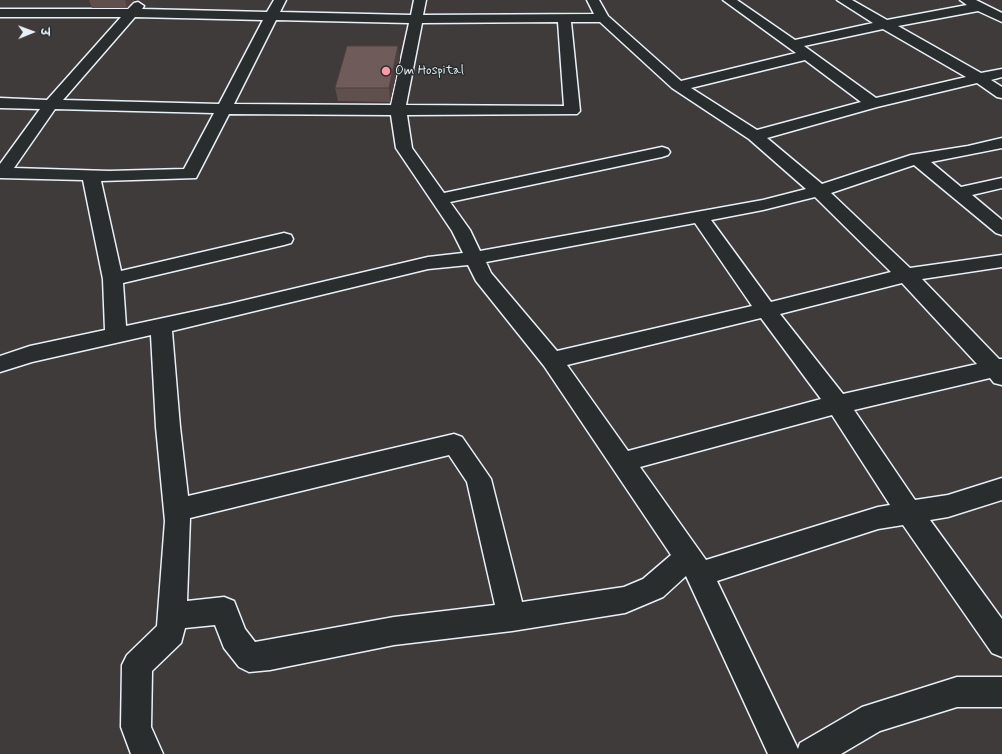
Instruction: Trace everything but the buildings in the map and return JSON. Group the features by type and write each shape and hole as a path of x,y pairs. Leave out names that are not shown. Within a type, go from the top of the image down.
{"street":[{"path":"1,173 52,103 142,0"},
{"path":"1,173 91,176 190,174 225,109 280,0"},
{"path":"420,0 418,19 398,109 404,148 461,230 483,276 552,360 694,566 784,754"},
{"path":"593,0 603,18 679,86 755,136 819,191 906,275 1000,370"},
{"path":"731,0 873,103"},
{"path":"843,0 977,77 1002,94"},
{"path":"966,0 1002,18"},
{"path":"791,45 884,24 979,6"},
{"path":"0,13 272,15 418,19 603,18"},
{"path":"0,103 52,103 225,109 572,111 564,18"},
{"path":"679,86 807,55"},
{"path":"755,136 873,103 977,77 1002,73"},
{"path":"0,364 30,354 161,326 428,263 475,258 763,205 819,191 917,160 1002,143"},
{"path":"439,199 662,152"},
{"path":"917,160 1002,229"},
{"path":"91,176 113,279 116,336"},
{"path":"957,193 1002,183"},
{"path":"700,217 766,310 838,405 909,512 1002,643"},
{"path":"113,279 284,239"},
{"path":"552,360 766,310 906,275 1002,261"},
{"path":"147,754 136,727 137,665 171,633 178,521 168,427 161,326"},
{"path":"622,462 838,405 1000,370"},
{"path":"177,510 454,444 479,480 512,617"},
{"path":"172,618 194,613 224,611 234,638 249,657 270,655 394,631 512,617 625,600 653,588 694,566 878,518 948,506 1002,489"},
{"path":"811,754 873,718 957,692 1002,692"}],"place":[{"name":"Om Hospital","path":"386,71"}]}
